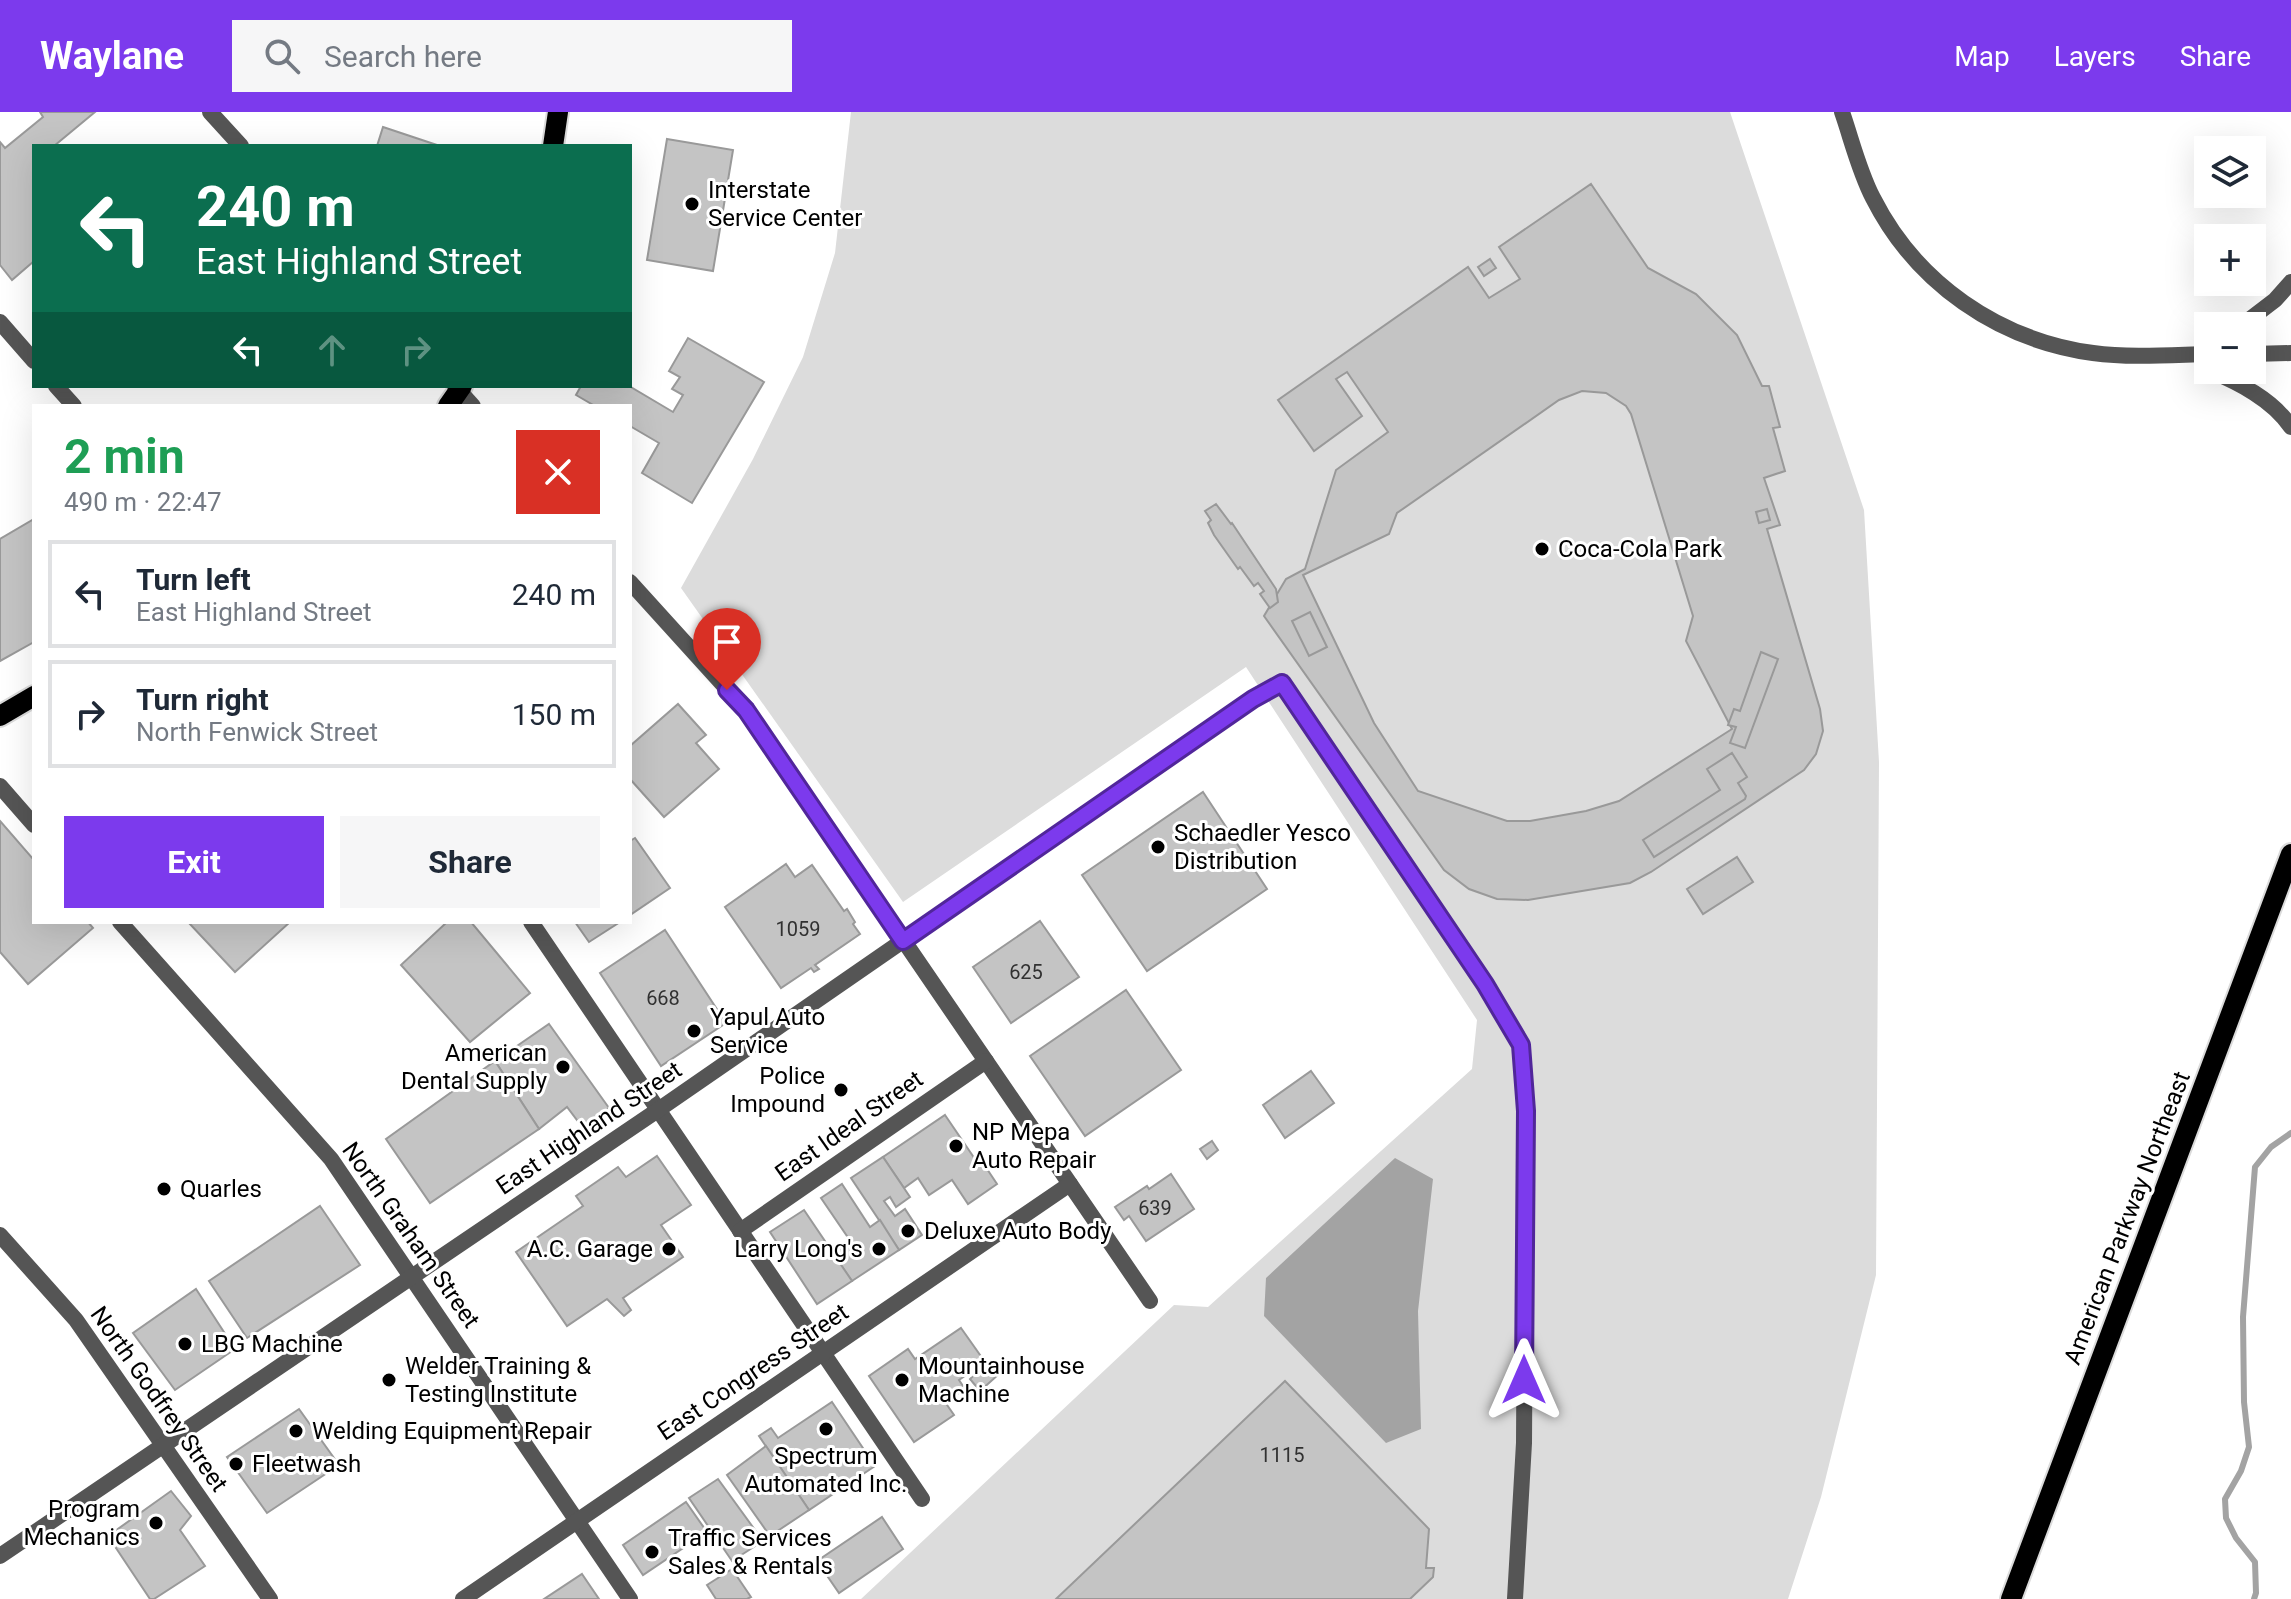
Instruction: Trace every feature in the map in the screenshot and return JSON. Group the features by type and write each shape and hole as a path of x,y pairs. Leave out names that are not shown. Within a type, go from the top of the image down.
{"main road":[{"path":"553,144 558,112"},
{"path":"0,716 32,697"},
{"name":"American Parkway Northeast","path":"2011,1599 2291,854"}],"street":[{"path":"210,112 239,144"},
{"path":"1842,112 1862,174 1884,218 1924,270 1962,303 2025,336 2069,348 2095,353 2194,354"},
{"path":"2259,312 2291,282"},
{"path":"0,322 32,359"},
{"path":"2173,355 2194,347"},
{"path":"2266,354 2291,353"},
{"path":"2173,355 2194,364"},
{"path":"2240,384 2264,400 2291,427"},
{"path":"58,388 72,404"},
{"path":"632,584 746,710 1150,1301"},
{"name":"East Highland Street","path":"0,1556 658,1110 1253,699 1282,683 1485,984 1521,1045 1526,1111 1524,1443 1515,1599"},
{"path":"0,786 32,823"},
{"name":"North Graham Street","path":"122,924 331,1159 630,1599"},
{"path":"532,924 922,1499"},
{"name":"East Ideal Street","path":"740,1231 986,1061"},
{"name":"East Congress Street","path":"463,1599 1070,1184"},
{"name":"North Godfrey Street","path":"0,1235 76,1320 270,1599"}],"shaded area":[{"name":"Coca-Cola Park","path":"851,112 1730,112 1864,510 1879,762 1876,1275 1821,1497 1788,1599 861,1599 1174,1305 1208,1307 1472,1069 1477,1020 1246,667 903,902 681,588 753,459 803,357 835,253"},
{"path":"1395,1158 1433,1179 1418,1311 1421,1429 1386,1443 1264,1316 1266,1278"}],"building":[{"path":"40,112 95,112 56,144 32,144 32,263 12,280 0,265 0,142 5,148 43,117"},
{"path":"383,127 434,144 378,144"},
{"path":"667,139 733,150 713,271 647,260"},
{"path":"1591,184 1648,268 1696,294 1737,335 1762,386 1769,386 1780,427 1773,428 1785,471 1764,478 1780,525 1767,529 1820,709 1823,731 1816,754 1804,770 1651,872 1630,883 1528,900 1497,899 1469,889 1444,870 1264,616 1286,579 1305,569 1336,470 1388,432 1347,372 1336,379 1362,416 1314,451 1278,400 1468,267 1489,298 1520,279 1499,247","holes":["1582,391 1606,393 1626,406 1631,414 1693,616 1686,641 1732,729 1619,801 1586,811 1530,821 1507,821 1418,791 1374,723 1303,575 1389,534 1397,513 1559,400"]},
{"path":"1490,259 1496,268 1484,276 1478,267"},
{"path":"688,338 764,382 692,503 642,473 659,443 632,427 632,404 592,404 576,395 580,388 632,388 673,412 683,395 672,389 680,377 669,371"},
{"path":"1216,504 1276,589 1278,602 1270,608 1260,594 1264,591 1258,583 1254,586 1240,567 1238,569 1214,535 1208,523 1211,520 1205,511"},
{"path":"1767,509 1770,520 1759,523 1756,512"},
{"path":"32,520 32,643 0,661 0,539"},
{"path":"1310,612 1327,647 1309,656 1292,621"},
{"path":"1761,652 1778,659 1745,748 1730,743 1736,727 1728,725 1734,709 1740,711"},
{"path":"678,704 706,735 696,743 719,769 664,817 632,781 632,744"},
{"path":"1732,753 1747,777 1738,783 1745,799 1654,857 1643,840 1720,790 1707,769"},
{"path":"1203,792 1267,889 1147,971 1082,875"},
{"path":"0,821 32,858 32,924 90,924 93,928 28,984 0,952"},
{"path":"635,838 670,888 632,914 632,840"},
{"path":"1737,857 1753,882 1703,914 1687,889"},
{"path":"786,864 795,877 812,865 844,911 847,909 860,934 815,965 819,969 814,972 811,968 781,988 725,907"},
{"path":"1040,921 1079,977 1011,1023 973,967"},
{"path":"190,924 288,924 235,972"},
{"path":"445,924 473,924 530,993 470,1042 401,965"},
{"path":"576,924 617,924 589,942"},
{"path":"665,930 726,1023 661,1066 600,973"},
{"path":"1126,990 1181,1070 1085,1136 1030,1056"},
{"path":"549,1024 609,1108 583,1128 567,1107 539,1129 495,1061"},
{"path":"495,1061 539,1129 430,1203 386,1139"},
{"path":"1311,1071 1334,1103 1285,1138 1263,1105"},
{"path":"945,1115 977,1162 981,1160 997,1184 968,1204 952,1180 929,1195 918,1178 904,1188 883,1157"},
{"path":"1212,1141 1218,1150 1207,1159 1200,1149"},
{"path":"657,1156 691,1205 661,1225 683,1257 623,1298 631,1310 624,1316 607,1299 567,1326 516,1252 583,1206 576,1196 618,1167 626,1177"},
{"path":"883,1157 910,1197 896,1207 890,1197 884,1201 895,1216 905,1209 922,1235 899,1250 851,1178"},
{"path":"1171,1174 1194,1209 1146,1241 1129,1216 1124,1220 1115,1207"},
{"path":"842,1184 870,1227 880,1220 899,1250 852,1281 833,1254 851,1242 821,1198"},
{"path":"320,1206 360,1265 247,1338 209,1281"},
{"path":"804,1210 852,1281 817,1304 770,1232"},
{"path":"196,1289 235,1349 175,1390 133,1333"},
{"path":"961,1328 985,1362 959,1380 965,1389 945,1402 954,1415 914,1442 869,1376 908,1349 915,1359"},
{"path":"988,1362 999,1374 980,1391 970,1379"},
{"path":"1285,1381 1429,1529 1426,1568 1434,1568 1433,1577 1410,1599 1056,1599"},
{"path":"832,1402 875,1466 809,1510 759,1436 771,1428 778,1438"},
{"path":"299,1409 339,1465 267,1513 227,1457"},
{"path":"766,1446 809,1510 770,1536 727,1475"},
{"path":"718,1479 763,1541 732,1561 689,1498"},
{"path":"171,1491 191,1516 180,1530 205,1566 150,1599 108,1536"},
{"path":"686,1502 707,1532 643,1575 623,1545"},
{"path":"882,1517 903,1549 839,1593 817,1561"},
{"path":"732,1569 751,1597 716,1599 707,1585"},
{"path":"582,1574 599,1599 544,1599"}],"waterway":[{"path":"2254,1599 2255,1562 2236,1538 2226,1518 2225,1499 2241,1471 2249,1447 2244,1402 2243,1317 2255,1167 2271,1147 2291,1133"}],"place":[{"name":"Interstate Service Center","path":"692,204"},
{"name":"Coca-Cola Park","path":"1542,549"},
{"name":"Schaedler Yesco Distribution","path":"1158,847"},
{"name":"Yapul Auto Service","path":"694,1031"},
{"name":"American Dental Supply","path":"563,1067"},
{"name":"Police Impound","path":"841,1090"},
{"name":"NP Mepa Auto Repair","path":"956,1146"},
{"name":"Quarles","path":"164,1189"},
{"name":"Deluxe Auto Body","path":"908,1231"},
{"name":"A.C. Garage","path":"669,1249"},
{"name":"Larry Long's","path":"879,1249"},
{"name":"LBG Machine","path":"185,1344"},
{"name":"Welder Training & Testing Institute","path":"389,1380"},
{"name":"Mountainhouse Machine","path":"902,1380"},
{"name":"Spectrum Automated Inc.","path":"826,1429"},
{"name":"Welding Equipment Repair","path":"296,1431"},
{"name":"Fleetwash","path":"236,1464"},
{"name":"Program Mechanics","path":"156,1523"},
{"name":"Traffic Services Sales & Rentals","path":"652,1552"}],"route":[{"path":"727,690 746,710 903,941 1253,699 1282,683 1485,984 1521,1045 1526,1111 1524,1380"}]}
